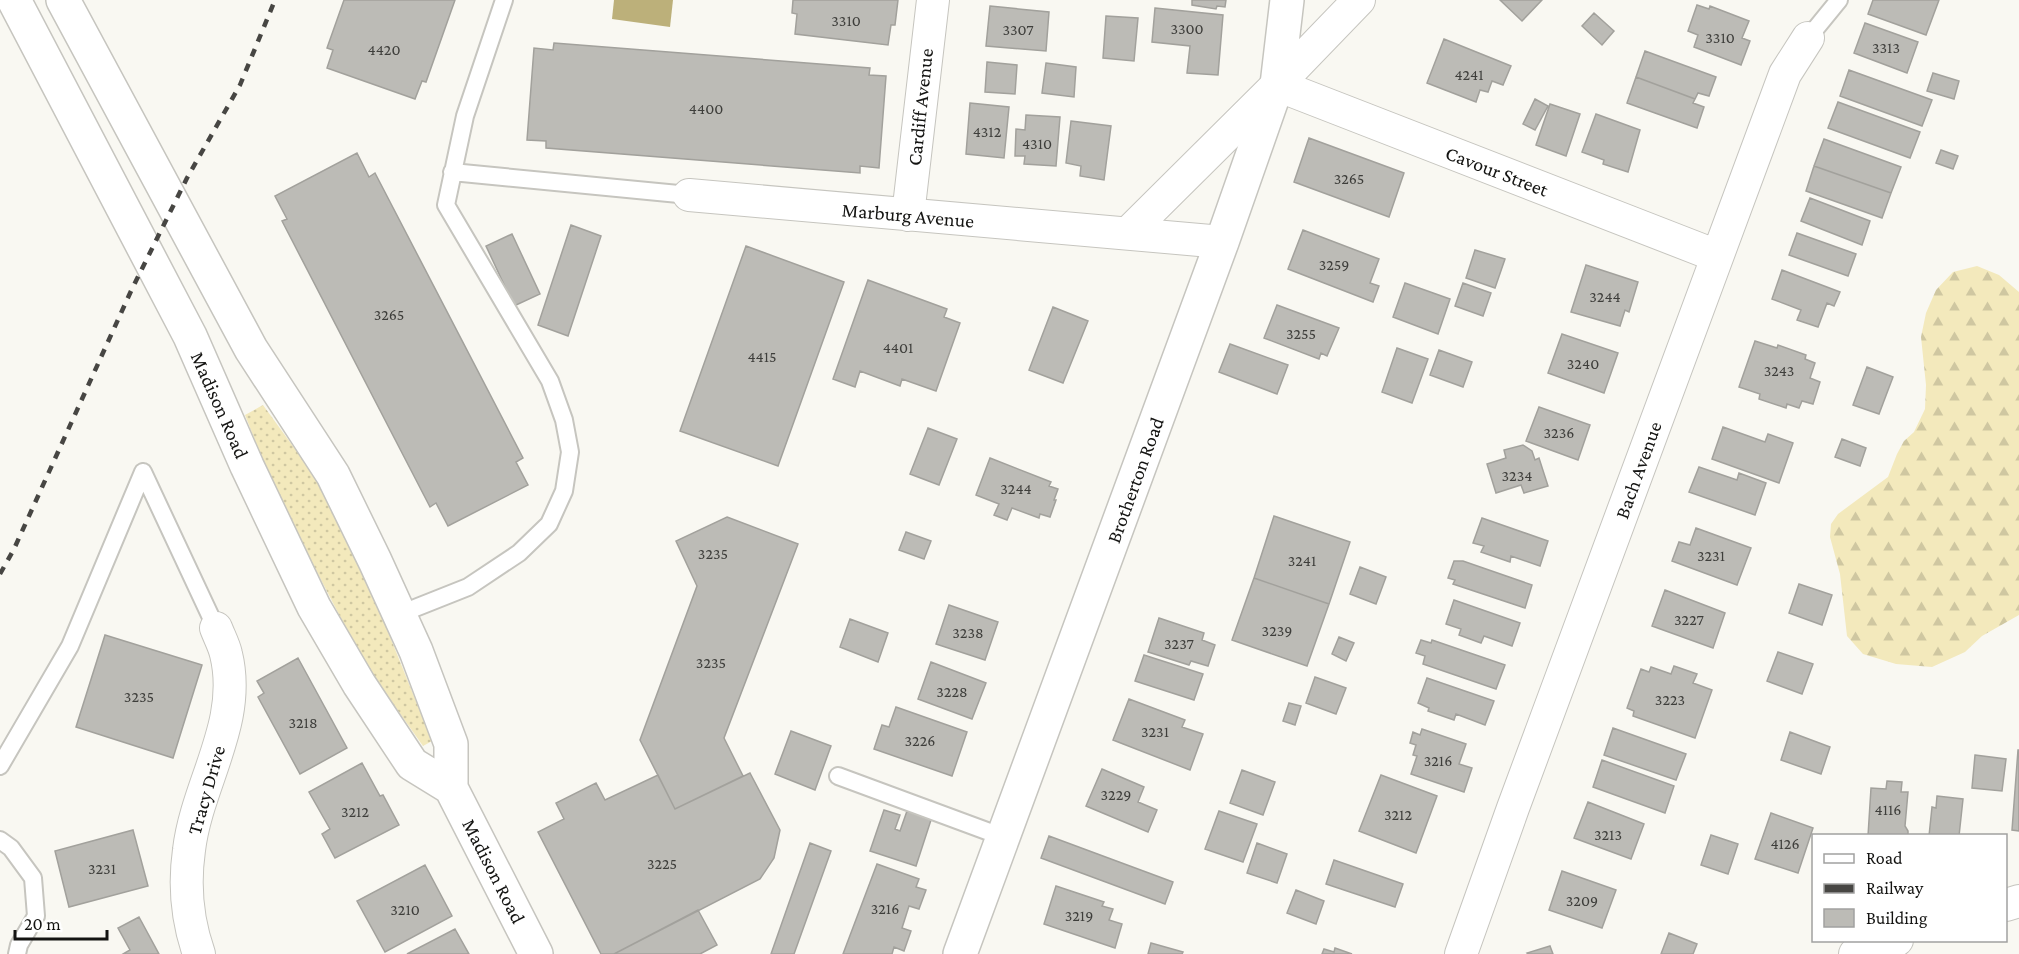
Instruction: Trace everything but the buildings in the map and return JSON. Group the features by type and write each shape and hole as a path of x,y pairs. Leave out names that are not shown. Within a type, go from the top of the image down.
{"main road":[{"name":"Madison Road","path":"14,0 190,336 247,466 314,607 359,684 412,764 452,788"},
{"name":"Madison Road","path":"63,0 251,349 333,475 416,651 451,744 452,788 536,954"},
{"name":"Brotherton Road","path":"960,954 1222,242 1277,85 1287,0"}],"street":[{"name":"Cardiff Avenue","path":"908,215 933,0"},
{"path":"1128,233 1359,0"},
{"name":"Bach Avenue","path":"1461,954 1785,74 1808,38"},
{"name":"Cavour Street","path":"1277,85 1717,256"},
{"name":"Marburg Avenue","path":"689,195 1222,242"},
{"name":"Tracy Drive","path":"200,954 190,923 186,894 189,849 228,716 231,684 226,652 216,628"},
{"path":"1855,954 1891,942"}],"lane":[{"path":"399,614 468,588 519,553 549,524 564,491 570,452 564,420 550,381 446,205 465,116 504,0"},
{"name":"Bach Avenue","path":"1808,38 1839,0"},
{"path":"452,172 689,195"},
{"path":"0,766 70,646 143,472 216,628"},
{"path":"838,776 1003,837"},
{"path":"0,840 11,848 33,878 36,916 16,954"}],"green space":[{"path":"1977,266 1999,275 2019,292 2019,615 1982,636 1965,652 1932,667 1896,664 1863,654 1847,636 1840,574 1830,537 1831,524 1838,514 1888,477 1904,441 1914,432 1925,409 1926,385 1921,337 1926,313 1936,290 1953,272"},
{"path":"263,405 314,475 366,577 432,741 423,746 364,663 274,489 245,415"}],"shaded area":[{"path":"614,0 673,0 670,27 612,19"}],"railway":[{"path":"0,574 14,549 131,291 187,178 240,85 275,0"}]}
